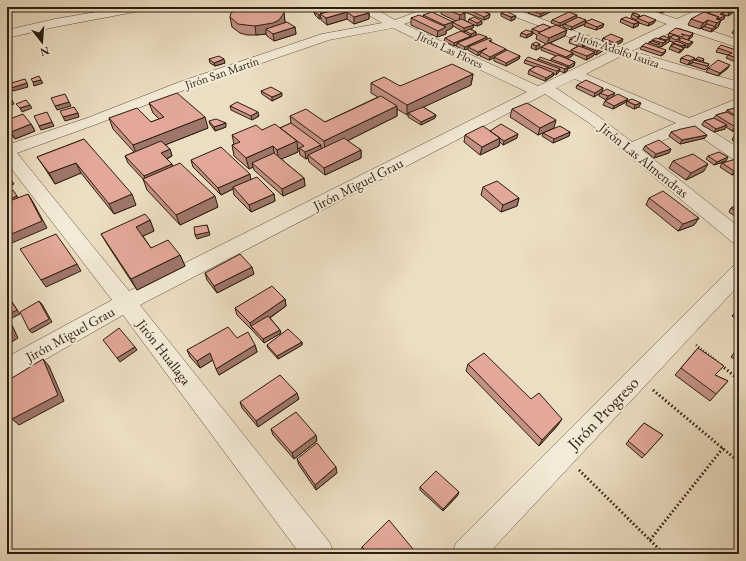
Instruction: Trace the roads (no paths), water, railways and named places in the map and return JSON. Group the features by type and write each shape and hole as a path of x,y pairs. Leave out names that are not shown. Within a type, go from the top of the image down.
{"street":[{"path":"7,34 55,23 145,7"},
{"name":"Jirón Las Flores","path":"363,7 394,24 542,90"},
{"name":"Jirón San Martín","path":"7,151 92,121 187,84 326,37 394,24 440,7"},
{"name":"Jirón Adolfo Isuiza","path":"498,7 620,52 739,88"},
{"path":"628,7 739,44"},
{"name":"Jirón Miguel Grau","path":"7,369 126,303 542,90 712,7"},
{"path":"575,74 691,124 739,155"},
{"path":"721,82 733,74"},
{"name":"Jirón Las Almendras","path":"542,90 593,118 739,237"},
{"path":"630,149 739,102"},
{"name":"Jirón Huallaga","path":"7,151 319,554"},
{"name":"Jirón Progreso","path":"467,554 739,272"}]}
